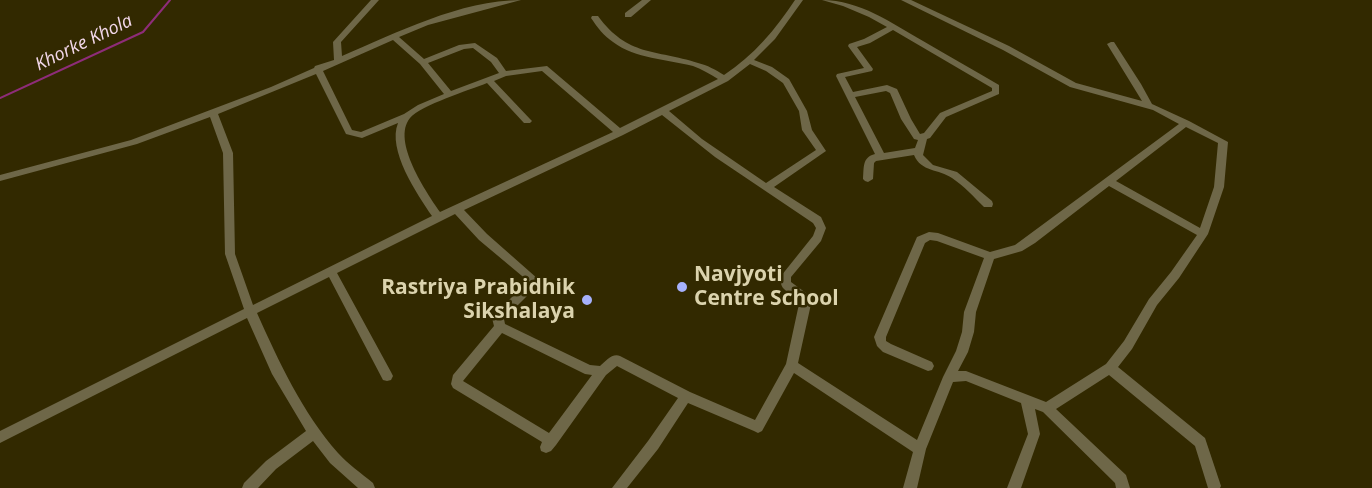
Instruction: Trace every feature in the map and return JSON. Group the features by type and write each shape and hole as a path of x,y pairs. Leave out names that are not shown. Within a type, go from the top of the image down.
{"street":[{"path":"338,60 337,42 375,0"},
{"path":"0,178 134,142 213,113 425,23 517,0"},
{"path":"628,15 647,0"},
{"path":"0,437 457,209 620,133 724,79 749,61 780,29 799,0"},
{"path":"826,0 872,15 998,88 996,92 943,115 927,136 922,138 917,137 906,119 894,91 887,88 850,95"},
{"path":"905,0 1006,48 1073,85 1148,105 1223,142 1219,187 1203,234 1153,302 1128,345 1110,368 1047,408"},
{"path":"595,18 610,39 617,43 654,56 696,65 724,79"},
{"path":"881,156 840,76 869,69 852,46 893,27"},
{"path":"393,36 423,62 449,95"},
{"path":"423,62 462,47 475,45 495,60 504,74"},
{"path":"1112,45 1148,105"},
{"path":"749,61 769,69 786,81 803,111 807,130 821,151 767,187"},
{"path":"318,68 349,132 362,135 488,79 504,74 544,68 620,133"},
{"path":"488,79 527,121"},
{"path":"500,327 457,379 458,384 548,444 602,371 616,360 686,396 758,427 792,365 805,304 802,296 785,284 786,276 817,238 821,228 817,220 682,128 663,111"},
{"path":"213,113 228,153 230,254 250,311 276,370 314,433 361,486"},
{"path":"407,116 401,126 400,135 413,181 439,218"},
{"path":"928,366 887,348 880,337 921,240 929,236 938,237 990,256 1018,248 1186,123"},
{"path":"922,138 918,156 930,167 954,174 988,204"},
{"path":"868,179 869,162 873,158 918,151"},
{"path":"1109,182 1203,234"},
{"path":"457,209 483,237 533,279 533,283 498,318 500,327"},
{"path":"910,488 920,449 949,376 963,352 970,312 990,256"},
{"path":"331,271 387,376"},
{"path":"500,327 589,370 602,371"},
{"path":"792,365 920,449"},
{"path":"1110,368 1200,442 1214,486"},
{"path":"949,376 966,376 1047,408 1121,480 1123,488"},
{"path":"619,488 653,445 686,396"},
{"path":"1014,488 1034,434 1027,401"},
{"path":"249,488 271,465 314,433"}],"waterway":[{"name":"Khorke Khola","path":"0,98 143,32 170,0"}],"place":[{"name":"Navjyoti Centre School","path":"682,287"},
{"name":"Rastriya Prabidhik Sikshalaya","path":"587,300"}]}
